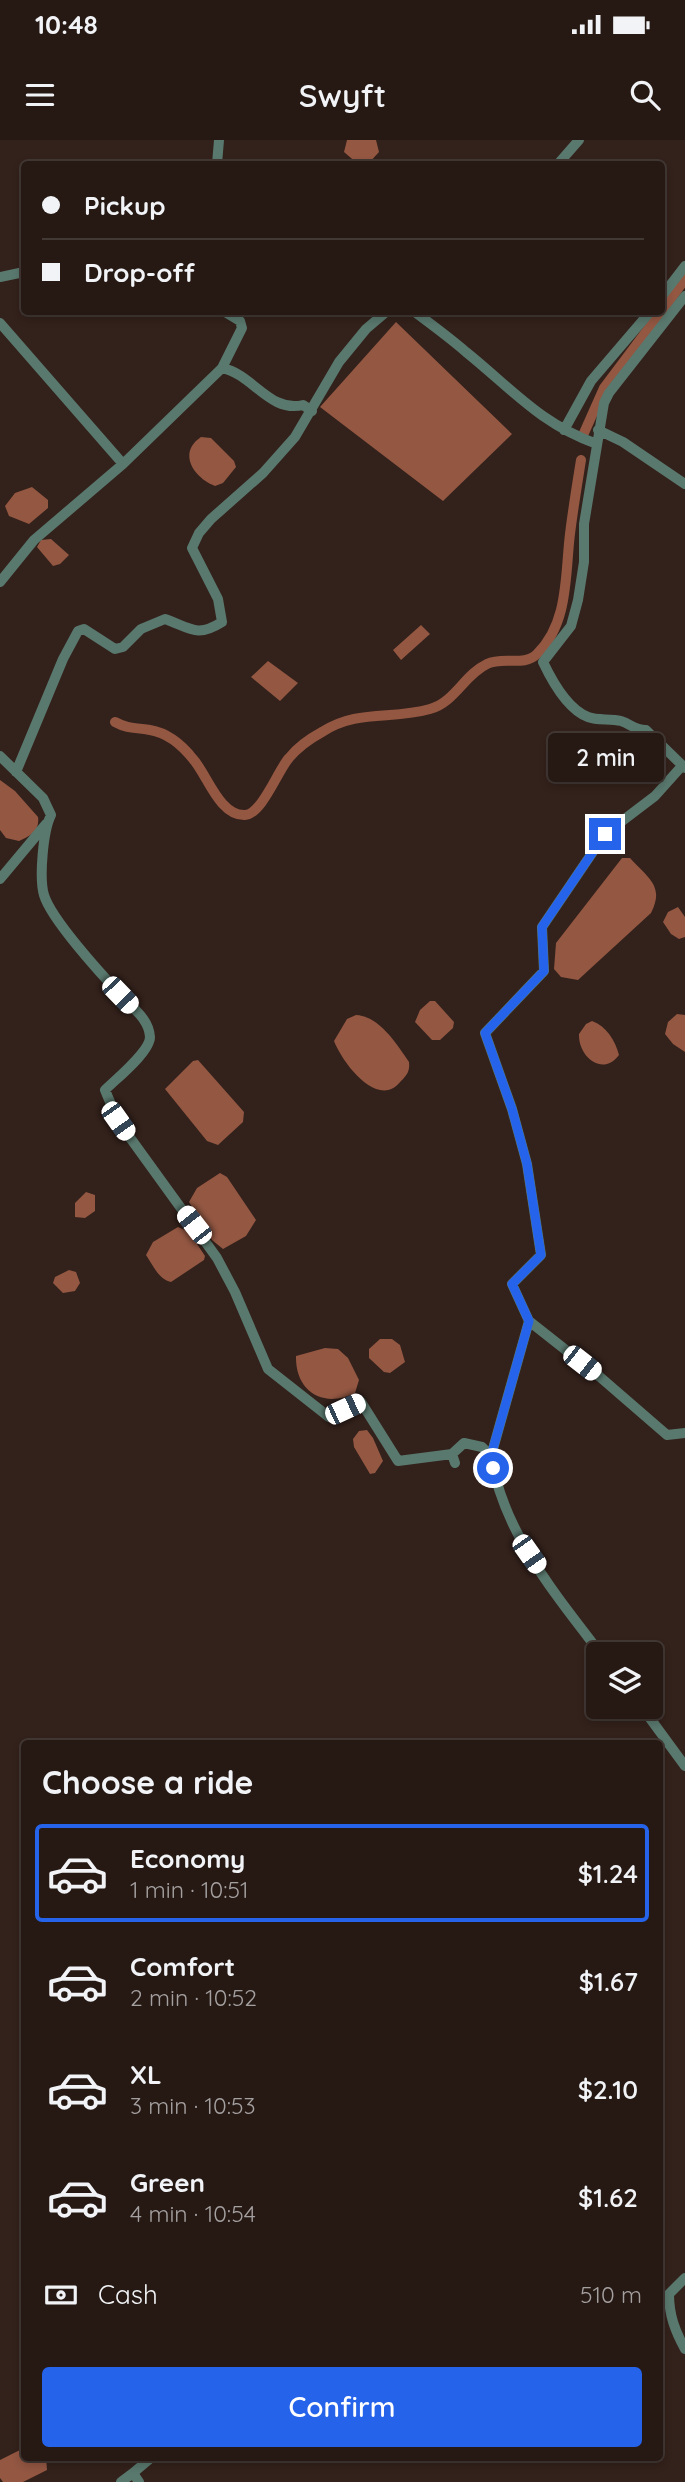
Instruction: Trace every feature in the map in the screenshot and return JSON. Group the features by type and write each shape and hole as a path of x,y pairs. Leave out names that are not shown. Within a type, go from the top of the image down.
{"street":[{"path":"217,161 219,140"},
{"path":"561,161 579,140"},
{"path":"665,292 685,266"},
{"path":"0,276 21,272"},
{"path":"685,296 609,393 598,430 584,524 578,600 571,626 543,662 563,696 575,708 588,717 622,721 636,730 646,730 683,768 655,796 605,834 542,927 544,971 485,1033 512,1109 527,1164 541,1255 512,1284 529,1321 667,1435 685,1433"},
{"path":"0,582 34,540 123,464 222,368 242,328 240,321 230,315"},
{"path":"16,772 63,659 78,631 84,629 115,649 123,647 141,629 166,620 198,632 211,629 222,621 218,599 192,548 199,533 263,473 295,437 339,362 366,329 383,315"},
{"path":"419,315 468,352 542,418 597,444"},
{"path":"564,430 591,381 647,315"},
{"path":"0,324 123,464"},
{"path":"222,368 232,370 279,404 294,407 303,405 312,411"},
{"path":"598,430 623,442 685,484"},
{"path":"0,757 43,798 51,815 0,879"},
{"path":"47,823 43,855 44,895 79,945 146,1021 150,1039 144,1052 105,1090 114,1111 149,1167 217,1258 235,1292 268,1369 329,1417 361,1402 398,1461 453,1459 464,1443 482,1447 491,1456"},
{"path":"529,1321 491,1456 498,1490 516,1534 592,1642"},
{"path":"651,1719 685,1766"},
{"path":"685,2278 669,2294 669,2310 685,2349"},
{"path":"121,2482 136,2478 149,2461"}],"shaded area":[{"path":"347,140 376,140 379,152 371,161 354,161 344,152"},
{"path":"396,322 512,434 443,501 320,407"},
{"path":"201,437 211,438 234,461 236,467 223,483 215,486 207,482 191,464 190,450"},
{"path":"32,487 48,500 48,508 29,524 9,516 5,506 15,493"},
{"path":"51,539 69,555 60,564 53,566 37,547 41,540"},
{"path":"421,625 430,634 401,660 393,650"},
{"path":"268,661 298,683 280,701 251,677"},
{"path":"0,780 15,791 38,817 36,829 19,841 6,838 0,830"},
{"path":"622,858 630,858 652,883 656,896 651,913 578,980 561,977 554,969 556,943"},
{"path":"678,907 685,917 685,937 679,939 671,934 663,922 668,912"},
{"path":"430,1001 435,1001 454,1022 453,1028 440,1040 432,1040 415,1022 420,1010"},
{"path":"677,1014 685,1015 685,1052 665,1034 668,1022"},
{"path":"356,1015 372,1020 380,1026 409,1062 406,1075 392,1089 372,1087 362,1080 338,1050 334,1041 347,1019"},
{"path":"592,1021 606,1030 619,1055 606,1064 599,1064 587,1057 580,1042 579,1034 586,1024"},
{"path":"198,1060 244,1112 243,1122 218,1145 207,1141 165,1089 193,1061"},
{"path":"220,1173 227,1177 256,1220 246,1236 223,1249 212,1240 189,1202 197,1188"},
{"path":"86,1192 95,1195 95,1211 85,1218 75,1217 75,1203"},
{"path":"178,1227 189,1232 205,1256 204,1260 171,1282 159,1275 146,1255 153,1242"},
{"path":"69,1270 76,1272 80,1283 75,1291 63,1293 53,1283 55,1277"},
{"path":"380,1339 392,1339 400,1345 405,1362 390,1373 384,1372 369,1358 369,1349"},
{"path":"325,1348 338,1349 348,1358 359,1380 355,1393 332,1399 322,1398 313,1394 300,1379 296,1356"},
{"path":"367,1430 383,1461 375,1473 370,1474 354,1447 353,1439 359,1431"},
{"path":"21,2450 21,2461 46,2461 47,2470 23,2482 3,2482 0,2478 0,2460"}],"waterway":[{"path":"665,307 685,279"},
{"path":"584,433 604,388 659,315"},
{"path":"115,722 157,732 174,740 198,766 221,802 228,809 245,815 258,807 292,754 322,732 348,720 416,712 439,706 487,664 532,658 547,642 555,628 564,597 581,460"}],"route":[{"path":"493,1468 491,1456 529,1321 512,1284 541,1255 527,1164 512,1109 485,1033 544,971 542,927 605,834"}]}
